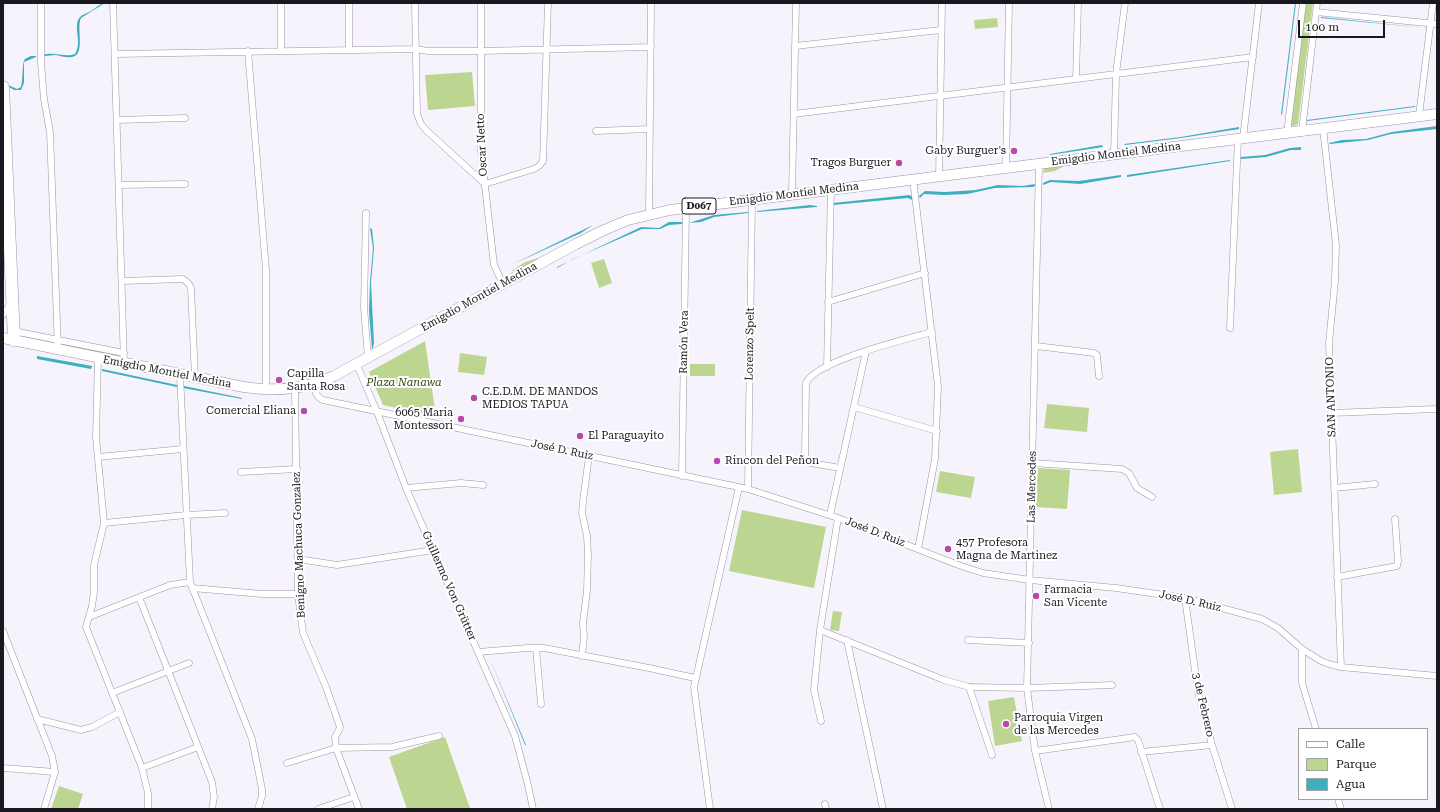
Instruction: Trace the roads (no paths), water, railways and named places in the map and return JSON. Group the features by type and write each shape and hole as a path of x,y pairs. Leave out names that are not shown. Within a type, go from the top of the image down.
{"highway":[{"path":"3,87 12,302 10,336"}],"main road":[{"name":"Emigdio Montiel Medina","path":"10,336 28,339 58,350 244,387 266,390 296,388 313,384 334,376 604,230 628,220 649,214 752,199 1437,114"}],"street":[{"path":"40,3 41,63 44,99 50,132 58,350"},
{"path":"113,3 124,364"},
{"path":"281,3 281,51"},
{"path":"349,3 349,50"},
{"path":"415,3 417,114 421,124 484,184 534,169 543,161 548,3"},
{"name":"Oscar Netto","path":"480,3 481,151 494,265 503,284"},
{"path":"649,214 651,3"},
{"path":"792,194 796,3"},
{"path":"939,176 942,3"},
{"path":"1006,168 1009,3"},
{"path":"1076,79 1078,3"},
{"path":"1114,154 1116,74 1125,3"},
{"path":"1230,328 1241,138 1259,3"},
{"path":"1287,133 1303,3"},
{"path":"1302,131 1317,3"},
{"path":"1419,116 1434,24 1433,3"},
{"path":"1316,12 1434,24"},
{"path":"795,46 941,30"},
{"path":"115,54 415,49 428,51 480,51 651,46"},
{"path":"248,52 266,270 266,390"},
{"path":"794,114 1253,57"},
{"path":"117,120 185,118"},
{"name":"SAN ANTONIO","path":"1323,128 1336,245 1335,281 1329,343 1341,667"},
{"path":"596,131 650,129"},
{"name":"Las Mercedes","path":"1039,164 1027,688 1035,751 1049,809"},
{"path":"913,180 938,386 935,460 918,549"},
{"path":"119,185 185,184"},
{"path":"827,367 831,189"},
{"name":"Lorenzo Spelt","path":"748,489 752,199"},
{"name":"Ramón Vera","path":"682,476 686,208"},
{"path":"366,213 364,307 368,358"},
{"path":"828,302 925,273"},
{"path":"122,281 183,279 189,284 191,288 195,378"},
{"path":"3,315 12,302"},
{"path":"840,468 811,463 805,457 806,383 812,376 827,367 866,351 932,332"},
{"path":"28,339 58,339 124,353"},
{"path":"1036,346 1094,353 1097,355 1098,359 1099,376"},
{"path":"830,516 866,351"},
{"path":"98,358 96,437 104,523 94,565 94,592 86,627 142,768 148,793 148,809"},
{"name":"Guillermo Von Grütter","path":"357,364 406,488 515,736 533,809"},
{"path":"180,375 186,515 191,585 252,739 262,789 262,796 258,809"},
{"name":"José D. Ruiz","path":"313,384 316,395 323,400 748,489 838,518 960,566 983,573 1030,580 1116,588 1185,598 1262,619 1278,628 1302,649 1321,661 1341,667 1437,676"},
{"name":"Benigno Machuca Gonzalez","path":"296,388 298,594 303,633 326,687 340,727 335,737 336,748"},
{"path":"854,407 937,431"},
{"path":"1331,413 1437,409"},
{"path":"98,457 183,449"},
{"path":"582,656 588,554 583,507 589,456"},
{"path":"1033,463 1122,469 1129,473 1137,488 1152,496"},
{"path":"241,472 297,469"},
{"path":"406,488 461,483 483,485"},
{"path":"1334,488 1375,484"},
{"path":"710,809 694,687 739,487"},
{"path":"104,523 186,515 225,513"},
{"path":"821,721 814,690 820,630 838,518"},
{"path":"1338,577 1397,566 1398,561 1395,519"},
{"path":"298,559 337,565 433,550"},
{"path":"89,617 170,585 191,585 262,594 298,594"},
{"path":"139,597 213,788 214,797 212,809"},
{"name":"3 de Febrero","path":"1185,598 1198,692 1212,745 1232,809"},
{"path":"820,630 944,680 969,687 1027,688 1112,685"},
{"path":"3,631 52,756 55,772 44,809"},
{"path":"847,640 883,809"},
{"path":"968,640 1029,643"},
{"path":"536,648 541,704"},
{"path":"478,652 536,648 649,668 695,678"},
{"path":"1302,649 1302,683 1316,728"},
{"path":"112,693 189,663"},
{"path":"969,687 992,755"},
{"path":"37,719 81,730 92,727 120,712"},
{"path":"287,763 336,748 392,747 439,736"},
{"path":"1035,751 1131,736 1135,737 1138,740 1160,809"},
{"path":"1141,752 1212,745"},
{"path":"142,768 198,747"},
{"path":"336,748 359,809"},
{"path":"3,768 55,772"},
{"path":"318,809 354,797"}],"water":[{"path":"105,3 81,18 79,28 80,46 76,55 68,57 43,55 75,54 78,44 77,25 80,17"},
{"path":"1296,3 1282,115 1281,114"},
{"path":"1321,17 1426,28 1321,18"},
{"path":"31,56 36,57 24,62 24,83 21,90 14,90 6,85 17,89 21,87 24,61"},
{"path":"1415,107 1307,121 1307,120"},
{"path":"1437,126 1437,129 1391,134 1368,140 1329,143 1342,140 1366,139 1392,132"},
{"path":"1239,127 1239,129 1181,138 1124,144 1181,137"},
{"path":"1102,145 1103,147 1050,155 1050,154"},
{"path":"1301,147 1301,150 1291,150 1266,157 1241,159 1241,157 1265,155 1290,148"},
{"path":"1230,161 1127,177 1127,175"},
{"path":"1121,175 1121,177 1080,184 1051,182 1043,185 1043,183 1050,180 1079,181"},
{"path":"1035,184 1034,187 995,188 967,194 924,194 920,198 919,196 925,191 945,192 976,190 998,185 1022,186"},
{"path":"909,195 913,197 912,200 908,198 833,205 833,203"},
{"path":"810,205 817,207 757,212 757,211"},
{"path":"748,212 714,217 701,222 689,223 714,215"},
{"path":"669,222 682,222 682,224 669,225 660,229 642,229 582,255 641,227 659,228"},
{"path":"593,225 581,233 511,265"},
{"path":"370,228 372,229 374,248 371,283 374,343 372,349 369,312 373,248"},
{"path":"37,356 92,366 91,369 37,359"},
{"path":"102,369 177,385 177,387 102,371"},
{"path":"184,386 242,398 242,399 183,388"},
{"path":"488,654 526,745 525,745"}],"place":[{"name":"Gaby Burguer's","path":"1014,151"},
{"name":"Tragos Burguer","path":"899,163"},
{"name":"Capilla Santa Rosa","path":"279,380"},
{"name":"C.E.D.M. DE MANDOS MEDIOS TAPUA","path":"474,398"},
{"name":"Comercial Eliana","path":"304,411"},
{"name":"6065 Maria Montessori","path":"461,419"},
{"name":"El Paraguayito","path":"580,436"},
{"name":"Rincon del Peñon","path":"717,461"},
{"name":"457 Profesora Magna de Martinez","path":"948,549"},
{"name":"Farmacia San Vicente","path":"1036,596"},
{"name":"Parroquia Virgen de las Mercedes","path":"1006,724"}],"park label":[{"name":"Plaza Nanawa","path":"404,383"}]}
